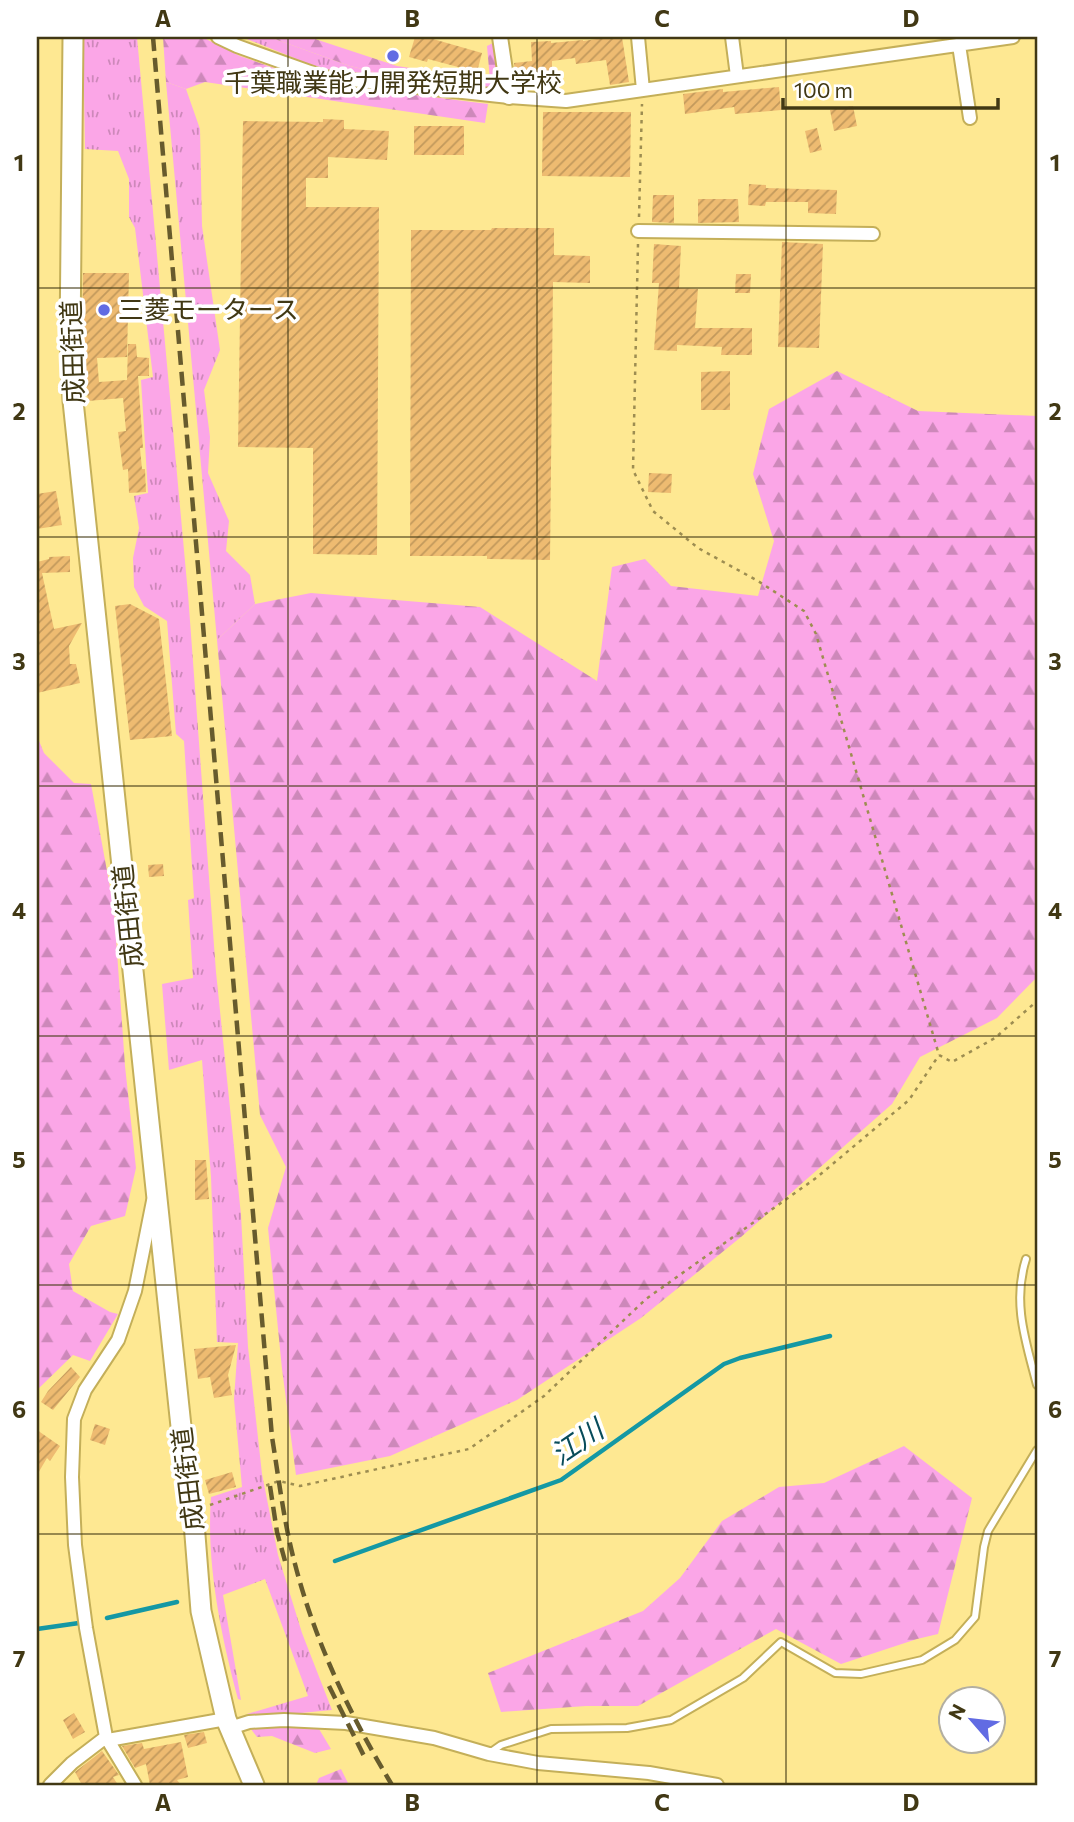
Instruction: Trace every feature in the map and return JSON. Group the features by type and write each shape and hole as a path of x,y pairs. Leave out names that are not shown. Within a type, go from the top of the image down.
{"highway":[{"name":"成田街道","path":"75,40 69,341 73,401 193,1510 201,1611 228,1723 254,1785"}],"street":[{"path":"218,37 296,69 324,77 566,101 963,42 1013,37"},
{"path":"500,37 509,97"},
{"path":"638,37 643,90"},
{"path":"732,37 737,76"},
{"path":"963,42 970,118"},
{"path":"638,231 873,234"},
{"path":"135,1785 107,1738 86,1628 75,1545 72,1476 74,1419 85,1390 118,1340 135,1292 143,1241 157,1184"},
{"path":"50,1785 72,1763 107,1738 228,1723 284,1720 346,1723 434,1738 489,1754 538,1763 649,1773 717,1785"}],"lane":[{"path":"1026,1259 1018,1294 1037,1385"},
{"path":"489,1754 501,1745 551,1729 627,1728 671,1720 743,1678 781,1642 835,1673 861,1674 922,1660 935,1654 955,1640 975,1617 988,1531 1037,1450"}],"path":[{"path":"643,90 632,470 653,511 698,548 804,611 816,634 939,1055 952,1062 995,1038 1037,1001"},
{"path":"193,1510 279,1481 300,1486 470,1449 544,1396 646,1299 816,1178 888,1118 909,1100 939,1055"}],"green space":[{"path":"83,37 137,37 188,594 216,972 241,1215 248,1347 262,1474 278,1555 302,1633 332,1710 249,1718 247,1714 308,1696 265,1579 223,1595 241,1700 238,1699 216,1599 211,1548 211,1497 242,1487 234,1399 238,1343 217,1342 211,1177 202,1060 169,1070 162,984 193,978 188,900 194,898 184,741 176,734 167,621 144,606 134,587 133,558 139,528 134,496 148,493 141,380 153,377 135,228 129,217 129,179 118,151 85,149"},
{"path":"163,37 202,37 240,56 314,82 488,104 485,123 205,82 186,89 166,82"},
{"path":"242,37 269,37 350,66 407,80 324,70"},
{"path":"269,37 309,37 397,66 490,80 487,46 493,43 499,83 493,90 407,80 350,66"},
{"path":"166,82 186,89 200,129 202,226 220,350 204,390 210,437 208,473 229,521 226,551 250,575 255,604 217,640"},
{"path":"837,371 918,411 1037,416 1037,977 997,1018 920,1057 892,1104 741,1237 641,1318 517,1400 390,1456 296,1475 268,1228 286,1167 260,1115 217,640 255,604 311,593 480,607 597,681 612,567 645,559 671,586 758,596 774,541 753,474 769,409"},
{"path":"37,736 44,753 74,783 91,784 114,909 125,1066 136,1168 125,1216 91,1226 69,1264 73,1291 118,1314 90,1361 73,1355 37,1390"},
{"path":"904,1446 972,1498 938,1634 841,1664 776,1629 638,1706 586,1706 501,1712 488,1673 643,1611 680,1578 722,1521 779,1487 824,1483"},
{"path":"310,1714 331,1749 315,1753 272,1736 257,1737 247,1724"},
{"path":"341,1769 349,1785 316,1785 319,1778"}],"building":[{"path":"415,37 426,37 482,53 477,72 428,59 427,62 409,57"},
{"path":"622,37 629,82 610,85 606,60 576,64 575,58 552,61 552,73 527,75 528,79 516,80 514,63 532,61 531,42 583,41"},
{"path":"779,87 781,110 735,114 734,107 685,114 683,94"},
{"path":"853,106 857,126 834,131 830,110"},
{"path":"543,112 631,112 630,177 542,176"},
{"path":"323,119 344,120 344,129 389,131 387,160 328,157 328,178 306,178 306,207 379,207 377,555 313,554 313,448 238,447 243,121 323,122"},
{"path":"414,126 464,126 464,155 414,155"},
{"path":"817,128 822,150 810,153 805,131"},
{"path":"749,184 766,185 766,188 837,190 836,214 808,213 808,202 748,205"},
{"path":"653,195 674,195 674,223 652,222"},
{"path":"698,199 738,199 739,222 698,223"},
{"path":"554,228 554,255 590,256 590,283 553,282 550,560 487,559 487,556 410,556 411,230"},
{"path":"782,242 823,244 819,348 778,347"},
{"path":"654,244 681,246 679,288 698,289 695,328 752,328 752,355 721,355 722,347 677,345 677,351 654,350 659,283 652,283"},
{"path":"83,273 129,273 127,357 97,358 99,382 127,380 128,344 136,344 137,357 149,358 149,376 138,376 143,448 140,448 142,469 145,469 146,492 129,493 128,469 123,470 118,432 126,431 123,398 88,401 82,341"},
{"path":"736,274 751,274 750,293 735,293"},
{"path":"730,371 730,410 701,410 701,372"},
{"path":"649,473 672,474 671,493 648,492"},
{"path":"56,491 62,525 37,529 37,494"},
{"path":"70,556 70,572 42,573 54,629 82,623 69,646 70,664 76,664 80,683 37,693 37,562 49,557"},
{"path":"130,604 159,619 172,736 130,740 115,606"},
{"path":"163,864 164,876 149,877 148,865"},
{"path":"195,1160 206,1160 209,1199 195,1200"},
{"path":"236,1345 228,1375 232,1395 214,1398 210,1377 198,1379 194,1349"},
{"path":"71,1367 80,1377 53,1410 41,1402"},
{"path":"95,1424 110,1429 105,1445 90,1440"},
{"path":"37,1430 60,1446 50,1461 47,1458 37,1475"},
{"path":"232,1472 236,1487 209,1494 205,1480"},
{"path":"74,1713 85,1732 73,1739 63,1720"},
{"path":"204,1732 207,1743 188,1748 184,1735"},
{"path":"181,1742 188,1777 177,1780 181,1785 150,1785 146,1764 135,1768 122,1746 142,1743 144,1749"},
{"path":"102,1751 119,1775 113,1777 118,1785 82,1785 75,1772"}],"waterway":[{"name":"江川","path":"335,1561 561,1480 724,1364 830,1336"},
{"name":"江川","path":"107,1618 177,1602"},
{"name":"江川","path":"37,1629 79,1623"}],"railway":[{"path":"153,37 272,1437 291,1549 303,1593 336,1678 362,1733 392,1785"},
{"path":"270,1486 277,1532 285,1561"},
{"path":"329,1686 365,1758"}],"place":[{"name":"千葉職業能力開発短期大学校","path":"393,56"},
{"name":"三菱モータース","path":"104,310"}]}
